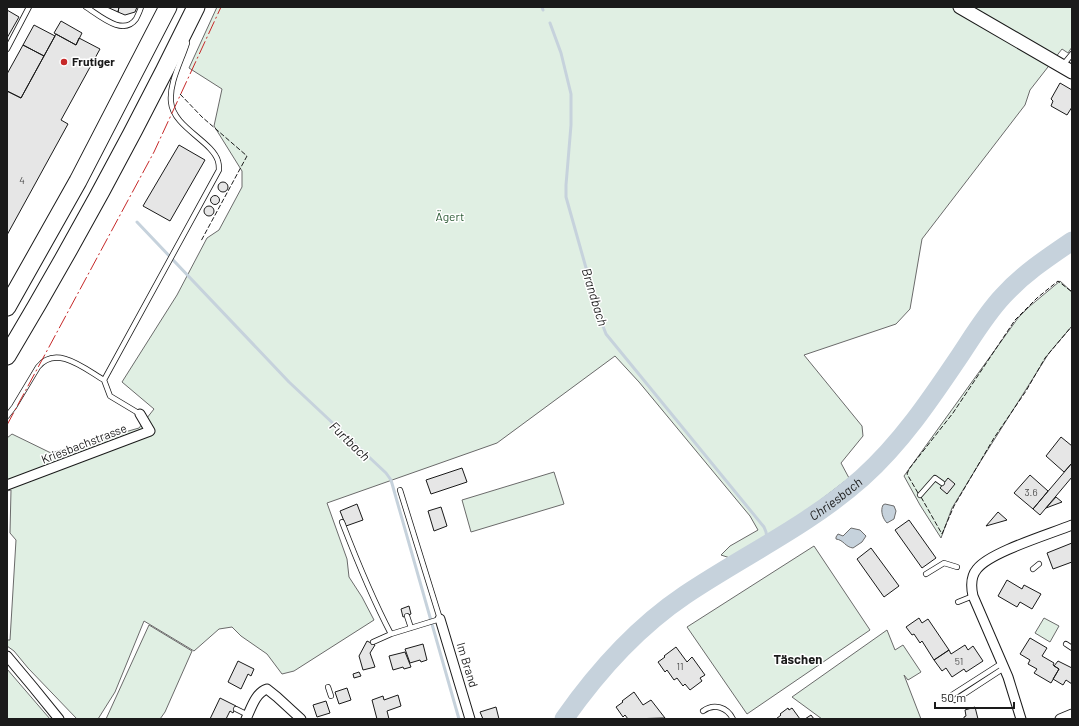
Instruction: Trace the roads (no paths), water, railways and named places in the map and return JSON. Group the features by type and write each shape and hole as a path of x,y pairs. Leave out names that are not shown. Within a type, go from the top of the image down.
{"highway":[{"path":"7,307 88,162 168,7"},
{"path":"7,356 103,186 197,7"}],"street":[{"path":"960,7 1067,69"},
{"name":"Kriesbachstrasse","path":"7,485 150,432 140,414"},
{"path":"1021,719 1003,665 973,596 972,583 976,570 990,558 1072,525"},
{"name":"Im Brand","path":"438,619 470,719"},
{"path":"7,656 59,719"},
{"path":"247,717 261,691 266,689 301,719"}],"lane":[{"path":"7,49 29,7"},
{"path":"86,7 117,27 128,26 136,19 142,7"},
{"path":"192,28 197,7"},
{"path":"104,380 218,170 219,162 215,154 179,120 171,103 172,88 189,35"},
{"path":"1067,69 1072,54"},
{"path":"7,416 42,362 49,358 58,357 66,359 104,380 110,396 140,414"},
{"path":"920,495 935,478 942,483"},
{"path":"373,642 391,634 438,619 400,490"},
{"path":"342,522 373,599 391,634"},
{"path":"926,574 944,563 956,567"},
{"path":"1033,568 1039,564"},
{"path":"958,602 973,596"},
{"path":"408,616 411,628"},
{"path":"1066,644 1072,648"},
{"path":"952,695 1003,665"},
{"path":"955,700 1003,665"},
{"path":"328,687 331,696"},
{"path":"703,710 715,706 723,708 730,713 733,719"},
{"path":"236,709 247,717"}],"waterway":[{"name":"Brandbach","path":"550,23 561,53 571,94 571,125 566,197 606,334 764,527 768,544"},
{"name":"Furtbach","path":"137,222 289,382 386,473 391,480 459,719"},
{"name":"Chriesbach","path":"564,719 590,684 618,652 634,636 667,608 707,581 820,511 842,495 876,465 914,420 997,303 1027,273 1072,241"}],"place":[{"name":"Frutiger","path":"64,62"}],"district":[{"name":"Täschen","path":"798,659"}],"park label":[{"name":"Ägert","path":"450,217"}]}
